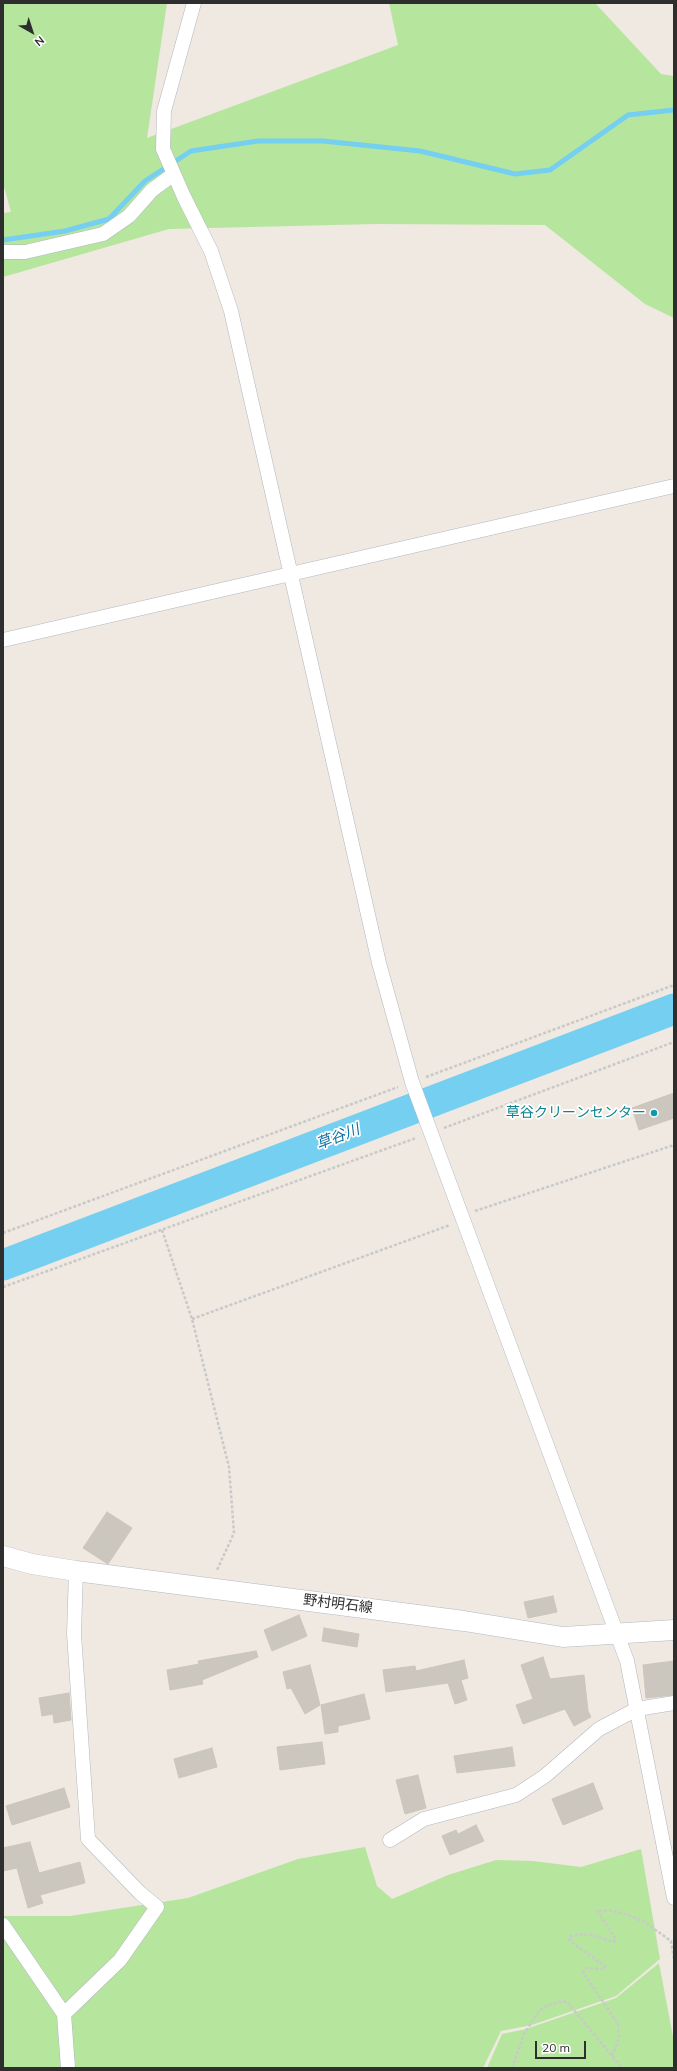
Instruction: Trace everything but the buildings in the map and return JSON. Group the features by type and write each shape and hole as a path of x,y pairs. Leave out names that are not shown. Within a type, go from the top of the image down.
{"main road":[{"name":"野村明石線","path":"3,1556 32,1564 76,1571 464,1621 563,1637 674,1630"}],"street":[{"path":"194,3 164,111 163,149 211,251 231,311 379,963 412,1082 628,1661 674,1898"},
{"path":"3,252 25,252 103,234 129,216 152,190 174,174"},
{"path":"3,640 674,486"},
{"path":"64,2014 120,1960 157,1907 140,1893 88,1839 74,1634 76,1571"},
{"path":"390,1840 424,1819 516,1795 545,1776 599,1729 637,1709 674,1703"},
{"path":"3,1925 64,2014 68,2068"}],"path":[{"path":"3,1233 674,985"},
{"path":"3,1287 674,1042"},
{"path":"192,1319 462,1218 674,1145"},
{"path":"162,1230 192,1319 229,1467 234,1534 214,1576 199,1586"},
{"path":"612,2056 619,2038 618,2024 583,1972 586,1968 604,1969 605,1966 570,1941 569,1938 581,1934 592,1935 614,1942 616,1939 597,1911 609,1910 629,1914 646,1923 671,1941 674,1959"},
{"path":"512,2068 524,2034 539,2011 548,2005 563,2001 568,2003 622,2068"}],"green space":[{"path":"3,3 167,3 147,138 398,45 389,3 595,3 661,74 674,76 674,318 645,304 545,225 375,224 169,229 3,277 3,213 11,212 3,183"},
{"path":"365,1847 377,1886 392,1899 448,1875 496,1860 533,1861 581,1867 641,1849 660,1959 616,1996 532,2025 501,2031 483,2068 3,2068 3,1916 70,1916 188,1898 298,1859"},
{"path":"659,1963 674,2042 674,2068 487,2068 502,2034 526,2029 616,1998"}],"waterway":[{"path":"3,240 65,231 109,219 145,181 191,151 258,141 323,141 420,151 515,174 550,170 628,115 674,110"},
{"name":"草谷川","path":"3,1265 674,1009"}],"place":[{"name":"草谷クリーンセンター","path":"654,1113"}]}
